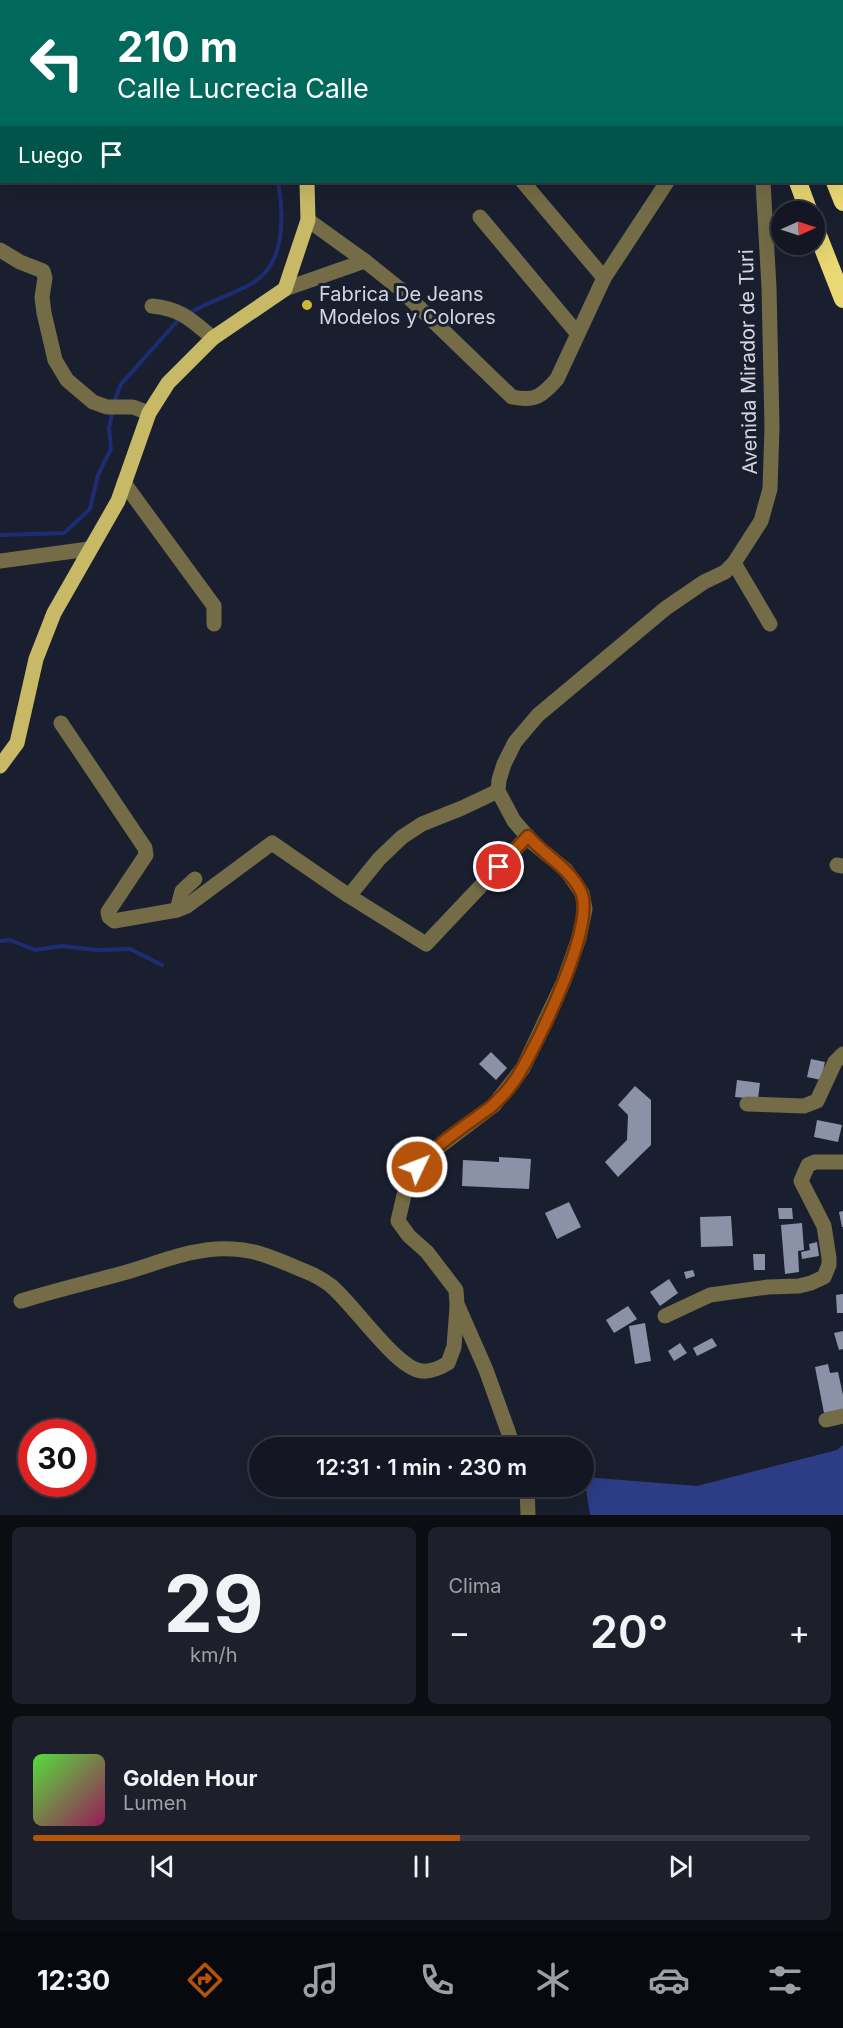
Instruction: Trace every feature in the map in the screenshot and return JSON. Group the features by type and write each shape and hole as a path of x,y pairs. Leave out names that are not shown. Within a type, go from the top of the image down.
{"highway":[{"path":"798,183 805,201"},
{"path":"835,183 843,202"},
{"path":"825,253 843,299"}],"main road":[{"path":"0,766 17,743 36,659 54,613 118,501 149,413 168,383 213,338 285,289 308,220 307,183"}],"street":[{"path":"524,183 604,278"},
{"path":"308,220 400,289 512,397 535,399 548,390 557,379 604,278 666,183"},
{"name":"Avenida Mirador de Turi","path":"498,791 504,764 515,742 538,715 666,608 704,582 724,572 734,563 761,521 770,489 771,416 769,287 762,183"},
{"path":"480,217 577,333"},
{"path":"0,250 20,262 43,271 45,278 42,297 44,313 55,360 68,380 93,402 107,406 133,407 149,413"},
{"path":"285,289 365,261"},
{"path":"152,306 171,308 190,319 213,338"},
{"path":"124,483 214,606 214,624"},
{"path":"0,561 89,549"},
{"path":"734,563 770,624"},
{"path":"61,723 145,848 146,855 108,912 109,917 114,921 177,910 187,906 268,845 276,844 349,896 426,944 528,836"},
{"path":"21,1301 185,1255 215,1249 233,1249 258,1253 315,1275 331,1286 399,1359 421,1371 436,1370 448,1364 454,1347 456,1290 427,1252 409,1236 398,1221 404,1195 417,1167 428,1155 494,1105 523,1068 563,983 572,958 585,909 582,893 566,870 549,857 514,820 498,791 422,824 402,837 379,859 349,896"},
{"path":"177,910 182,891 195,879"},
{"path":"747,1104 804,1106 817,1101 835,1062 843,1054"},
{"path":"665,1316 710,1295 768,1287 799,1286 824,1276 830,1258 824,1226 801,1181 808,1165 815,1162 843,1162"},
{"path":"457,1304 486,1370 510,1437"},
{"path":"826,1419 843,1416"},
{"path":"527,1497 528,1515"}],"shaded area":[{"path":"843,1445 843,1515 590,1515 587,1497 594,1497 594,1478 697,1486 837,1450"}],"building":[{"path":"491,1052 507,1068 496,1080 479,1064"},
{"path":"811,1059 825,1062 821,1080 807,1077"},
{"path":"737,1080 760,1083 758,1099 735,1097"},
{"path":"635,1086 651,1100 651,1145 618,1177 605,1162 627,1140 628,1115 618,1105"},
{"path":"817,1120 842,1125 838,1142 814,1137"},
{"path":"499,1157 531,1159 529,1189 462,1186 463,1160 499,1162"},
{"path":"569,1202 581,1227 557,1239 545,1213"},
{"path":"778,1208 792,1208 793,1219 779,1219"},
{"path":"843,1211 843,1227 842,1227 839,1212"},
{"path":"731,1216 733,1246 701,1247 700,1217"},
{"path":"802,1223 804,1250 798,1251 799,1272 785,1274 781,1225"},
{"path":"817,1242 819,1256 802,1259 801,1252 810,1250 809,1244"},
{"path":"753,1254 765,1254 765,1270 754,1270"},
{"path":"693,1270 695,1276 686,1279 684,1272"},
{"path":"669,1279 678,1293 660,1306 650,1292"},
{"path":"843,1294 843,1313 837,1313 836,1295"},
{"path":"628,1306 637,1319 614,1333 606,1320"},
{"path":"645,1323 651,1361 635,1364 629,1326"},
{"path":"843,1331 843,1349 839,1350 834,1333"},
{"path":"712,1338 717,1346 697,1356 693,1348"},
{"path":"680,1343 687,1353 674,1361 668,1351"},
{"path":"828,1364 830,1373 838,1372 843,1395 843,1409 824,1413 815,1367"}],"waterway":[{"path":"188,314 251,284 271,265 280,238 281,209 278,183"},
{"path":"114,402 121,384 181,317"},
{"path":"0,535 64,533 90,509 98,475 111,449 109,428 113,409"},
{"path":"0,941 10,940 35,950 62,946 97,950 130,949 162,965"}],"place":[{"name":"Fabrica De Jeans Modelos y Colores","path":"307,305"}],"route":[{"path":"417,1167 428,1155 494,1105 523,1068 563,983 579,938 585,909 582,893 566,870 533,843 528,836 499,867"}]}
